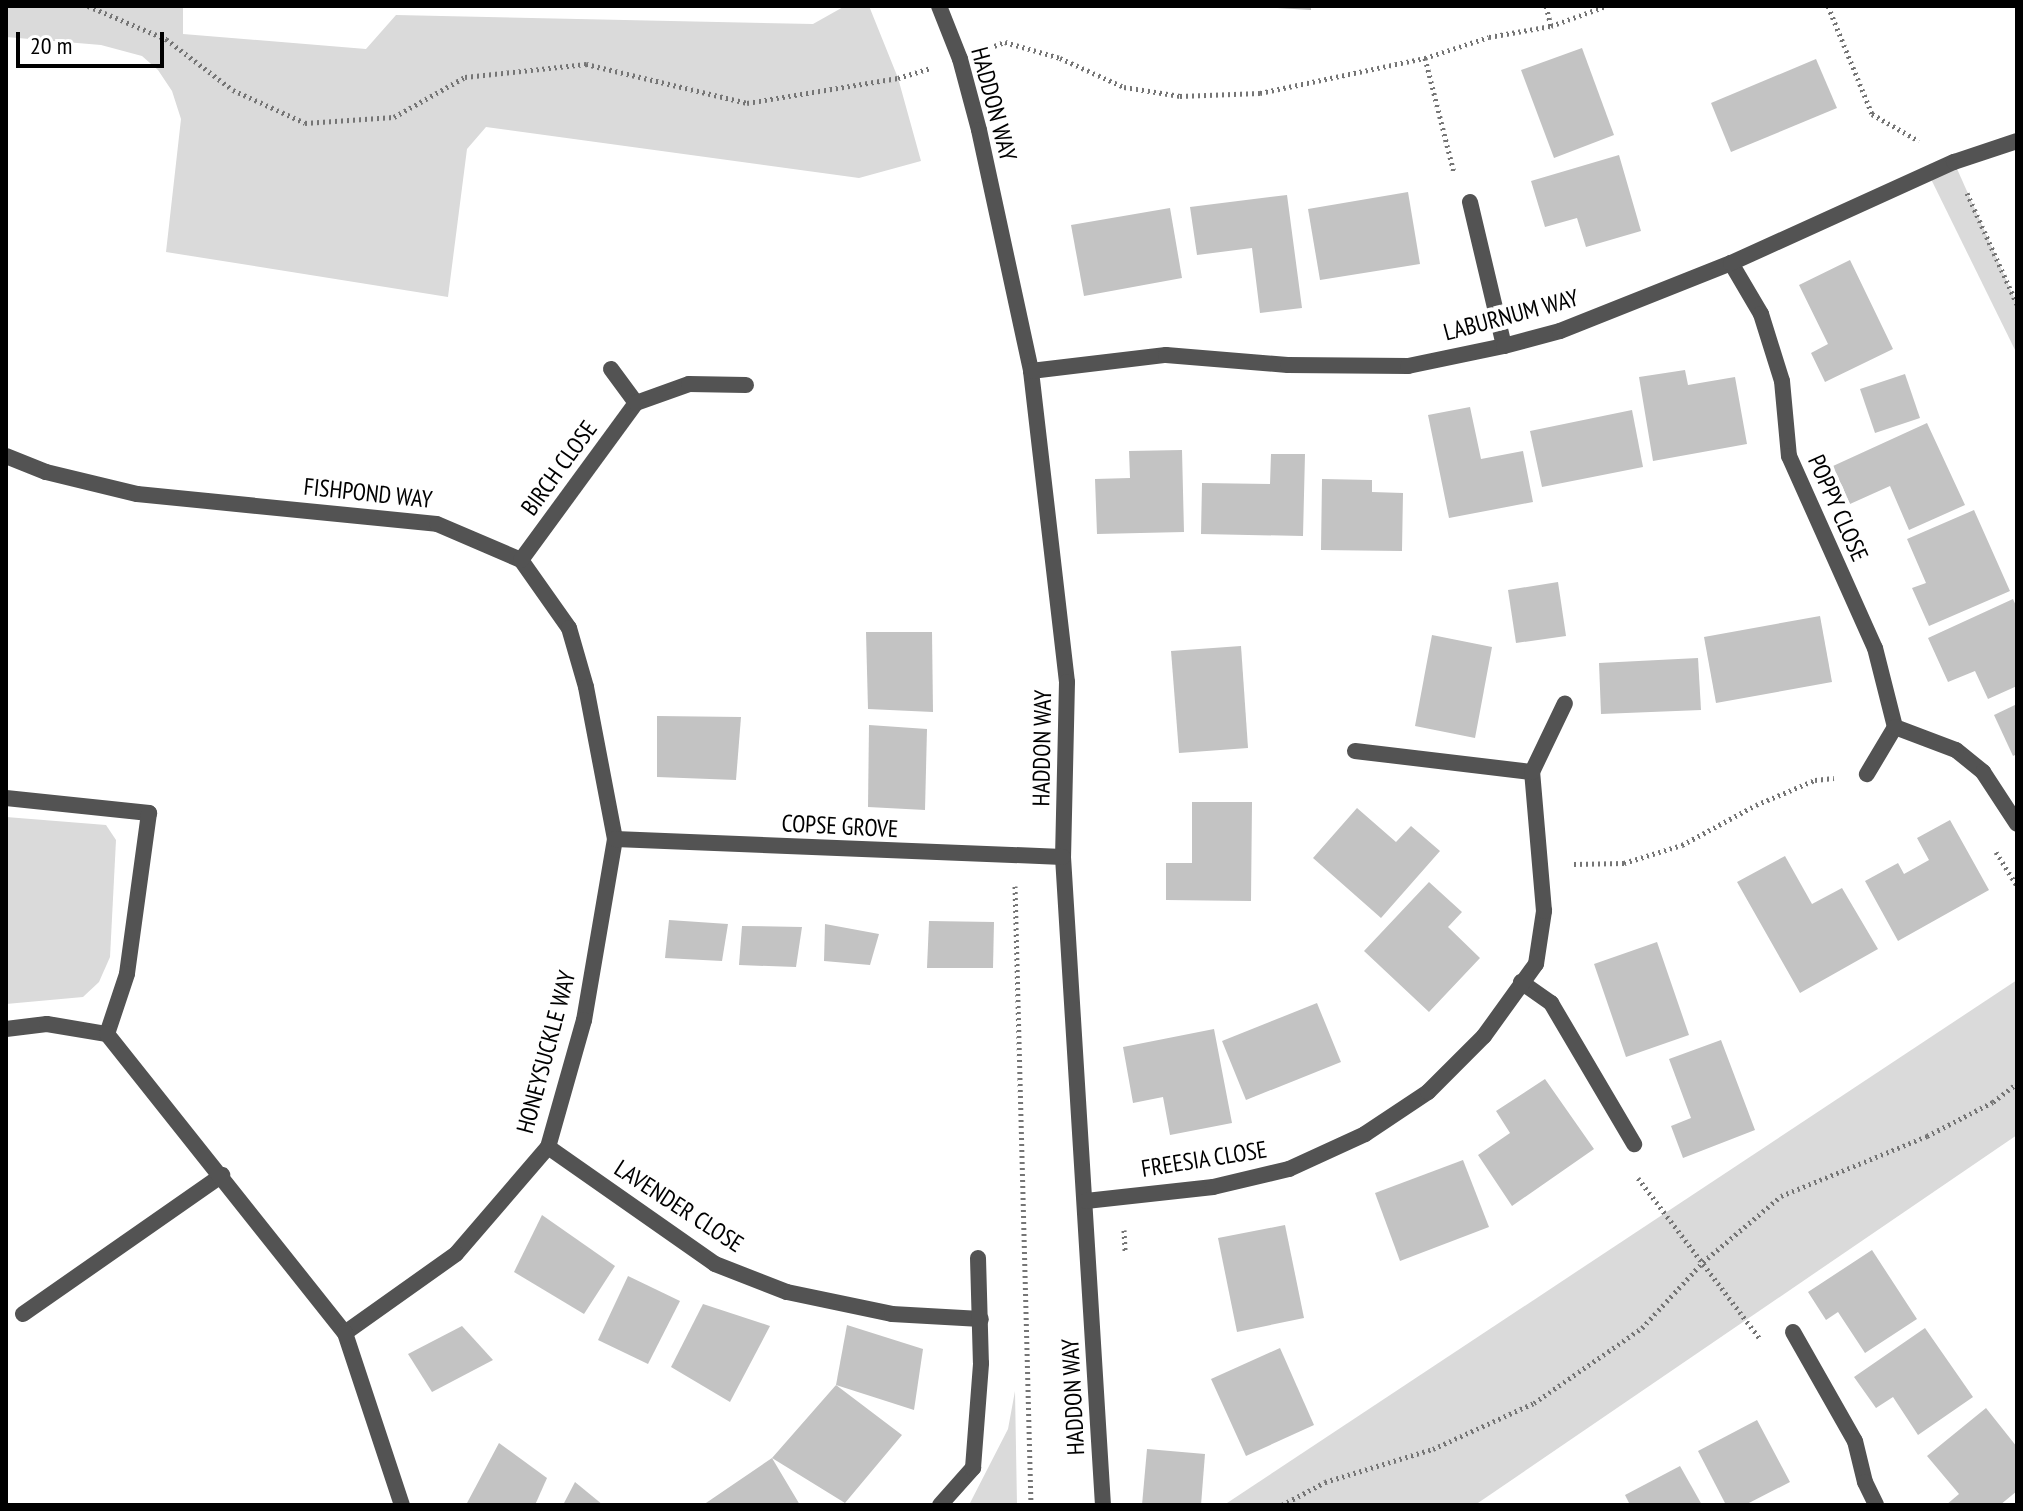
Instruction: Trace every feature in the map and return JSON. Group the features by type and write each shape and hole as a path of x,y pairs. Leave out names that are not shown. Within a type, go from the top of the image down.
{"street":[{"name":"HADDON WAY","path":"939,6 960,59 1031,371 1067,682 1063,857 1103,1505"},
{"name":"LABURNUM WAY","path":"1031,371 1166,355 1288,365 1408,366 1504,346 1560,331 1731,263 1954,162 2017,141"},
{"path":"1470,202 1504,346"},
{"name":"POPPY CLOSE","path":"1731,263 1761,314 1782,381 1789,456 1875,648 1895,727"},
{"path":"611,369 636,403 689,384 746,385"},
{"name":"BIRCH CLOSE","path":"521,560 636,403"},
{"name":"FISHPOND WAY","path":"6,456 46,472 137,494 437,524 521,560"},
{"path":"521,560 569,628 586,687 615,839"},
{"name":"FREESIA CLOSE","path":"1086,1201 1213,1187 1289,1169 1365,1134 1428,1092 1484,1036 1536,964 1544,911 1532,772 1565,703"},
{"path":"1867,774 1895,727 1956,750 1983,772 2017,824"},
{"path":"1355,751 1532,772"},
{"path":"6,798 149,813 127,974 107,1034"},
{"name":"COPSE GROVE","path":"615,839 1014,858 1063,857"},
{"name":"HONEYSUCKLE WAY","path":"345,1333 456,1254 548,1147 584,1020 615,839"},
{"path":"1521,982 1551,1003 1634,1144"},
{"path":"6,1029 47,1024 107,1034 345,1333 402,1505"},
{"name":"LAVENDER CLOSE","path":"548,1147 715,1264 787,1292 877,1311 981,1319"},
{"path":"23,1314 222,1175"},
{"path":"940,1505 973,1468 981,1363 978,1258"},
{"path":"1793,1332 1855,1441 1865,1482 1876,1505"}],"path":[{"path":"88,6 166,39 233,90 305,123 394,117 465,77 586,64 747,103 898,78 1005,42 1060,58 1124,87 1180,96 1260,93 1425,58 1489,37 1551,26 1606,6"},
{"path":"1546,6 1551,26"},
{"path":"1828,6 1872,114 1954,162 2017,304"},
{"path":"1425,58 1452,170 1470,202"},
{"path":"1539,865 1624,863 1682,845 1756,805 1815,780 1867,774"},
{"path":"1014,858 1031,1505"},
{"path":"1282,1505 1325,1482 1433,1449 1534,1403 1642,1328 1703,1262 1781,1196 1927,1136 1993,1102 2017,1083"},
{"path":"1633,1171 1703,1262"}],"shaded area":[{"path":"6,6 183,6 183,34 366,49 396,15 813,24 845,6 869,6 898,78 921,161 859,178 486,127 467,149 448,297 166,252 181,119 172,91 158,70 142,56 101,45 6,37"},
{"path":"1954,162 2017,304 2017,354 1928,173"},
{"path":"6,817 106,825 116,840 110,957 99,982 83,997 6,1004"},
{"path":"2017,980 2017,1135 1475,1505 1224,1505"},
{"path":"1015,1391 1017,1505 969,1505 1008,1429"}],"building":[{"path":"1311,6 1311,10 1277,8"},
{"path":"1582,48 1614,135 1554,158 1521,70"},
{"path":"1816,59 1837,108 1731,152 1711,103"},
{"path":"1619,155 1641,231 1586,247 1577,218 1545,227 1531,181"},
{"path":"1408,192 1420,264 1320,280 1308,209"},
{"path":"1287,195 1302,308 1260,313 1252,248 1197,255 1190,207"},
{"path":"1170,208 1182,278 1084,296 1071,225"},
{"path":"1850,260 1893,349 1825,382 1811,353 1828,344 1799,285"},
{"path":"1685,370 1688,385 1735,377 1747,444 1653,461 1639,377"},
{"path":"1905,374 1920,418 1875,433 1860,389"},
{"path":"1470,407 1481,459 1523,451 1533,502 1449,518 1428,415"},
{"path":"1632,410 1643,467 1542,487 1530,431"},
{"path":"1927,423 1965,505 1909,530 1890,486 1850,504 1833,466"},
{"path":"1182,450 1184,532 1097,534 1095,479 1130,478 1129,451"},
{"path":"1271,454 1305,454 1303,536 1201,534 1202,483 1270,484"},
{"path":"1322,479 1372,480 1372,492 1403,493 1402,551 1321,550"},
{"path":"1974,510 2010,591 1929,626 1912,588 1926,583 1907,539"},
{"path":"1558,582 1566,636 1516,643 1508,590"},
{"path":"2013,599 2017,608 2017,686 1988,699 1975,671 1948,682 1928,638"},
{"path":"1820,616 1832,682 1716,703 1704,637"},
{"path":"866,632 932,632 933,712 868,709"},
{"path":"1432,635 1492,647 1475,738 1415,726"},
{"path":"1241,646 1248,748 1179,753 1171,651"},
{"path":"1698,658 1701,710 1601,714 1599,663"},
{"path":"2017,704 2017,754 2013,756 1994,715"},
{"path":"657,716 741,717 736,780 657,777"},
{"path":"869,725 927,729 925,810 868,807"},
{"path":"1192,802 1252,802 1251,901 1166,900 1166,863 1192,863"},
{"path":"1357,808 1396,842 1411,826 1440,851 1381,918 1313,858"},
{"path":"1950,820 1989,890 1898,941 1865,881 1898,863 1904,874 1929,860 1917,838"},
{"path":"1785,856 1812,904 1842,888 1878,949 1800,993 1737,882"},
{"path":"1429,882 1462,912 1448,927 1480,958 1429,1012 1364,951"},
{"path":"669,920 728,924 722,961 665,958"},
{"path":"929,921 994,922 993,968 927,968"},
{"path":"825,924 879,934 870,965 824,961"},
{"path":"742,926 802,927 796,967 739,965"},
{"path":"1657,942 1689,1035 1626,1057 1594,964"},
{"path":"1317,1003 1341,1062 1246,1100 1222,1041"},
{"path":"1214,1029 1232,1123 1170,1135 1163,1097 1133,1103 1123,1047"},
{"path":"1721,1040 1755,1130 1683,1158 1671,1126 1691,1118 1669,1059"},
{"path":"1545,1079 1594,1149 1512,1206 1478,1155 1510,1133 1496,1111"},
{"path":"1463,1160 1489,1227 1400,1261 1375,1193"},
{"path":"542,1215 615,1266 584,1314 514,1272"},
{"path":"1285,1225 1304,1318 1237,1332 1218,1238"},
{"path":"1872,1250 1917,1319 1865,1353 1838,1312 1826,1320 1808,1292"},
{"path":"628,1276 680,1301 648,1364 598,1340"},
{"path":"703,1304 770,1326 730,1402 671,1367"},
{"path":"847,1325 923,1349 914,1410 836,1385"},
{"path":"462,1326 493,1360 432,1392 408,1354"},
{"path":"1925,1328 1973,1397 1918,1435 1893,1397 1876,1408 1854,1377"},
{"path":"1280,1348 1314,1425 1246,1456 1211,1379"},
{"path":"836,1385 902,1435 845,1503 772,1458"},
{"path":"1986,1408 2017,1447 2017,1491 2000,1505 1946,1505 1959,1494 1927,1456"},
{"path":"1757,1420 1790,1482 1745,1505 1726,1505 1698,1451"},
{"path":"499,1443 547,1478 535,1505 467,1503"},
{"path":"1147,1449 1205,1454 1201,1505 1142,1505"},
{"path":"772,1458 800,1505 703,1505"},
{"path":"1680,1466 1702,1505 1630,1505 1625,1495"},
{"path":"575,1482 603,1505 563,1505"}]}
